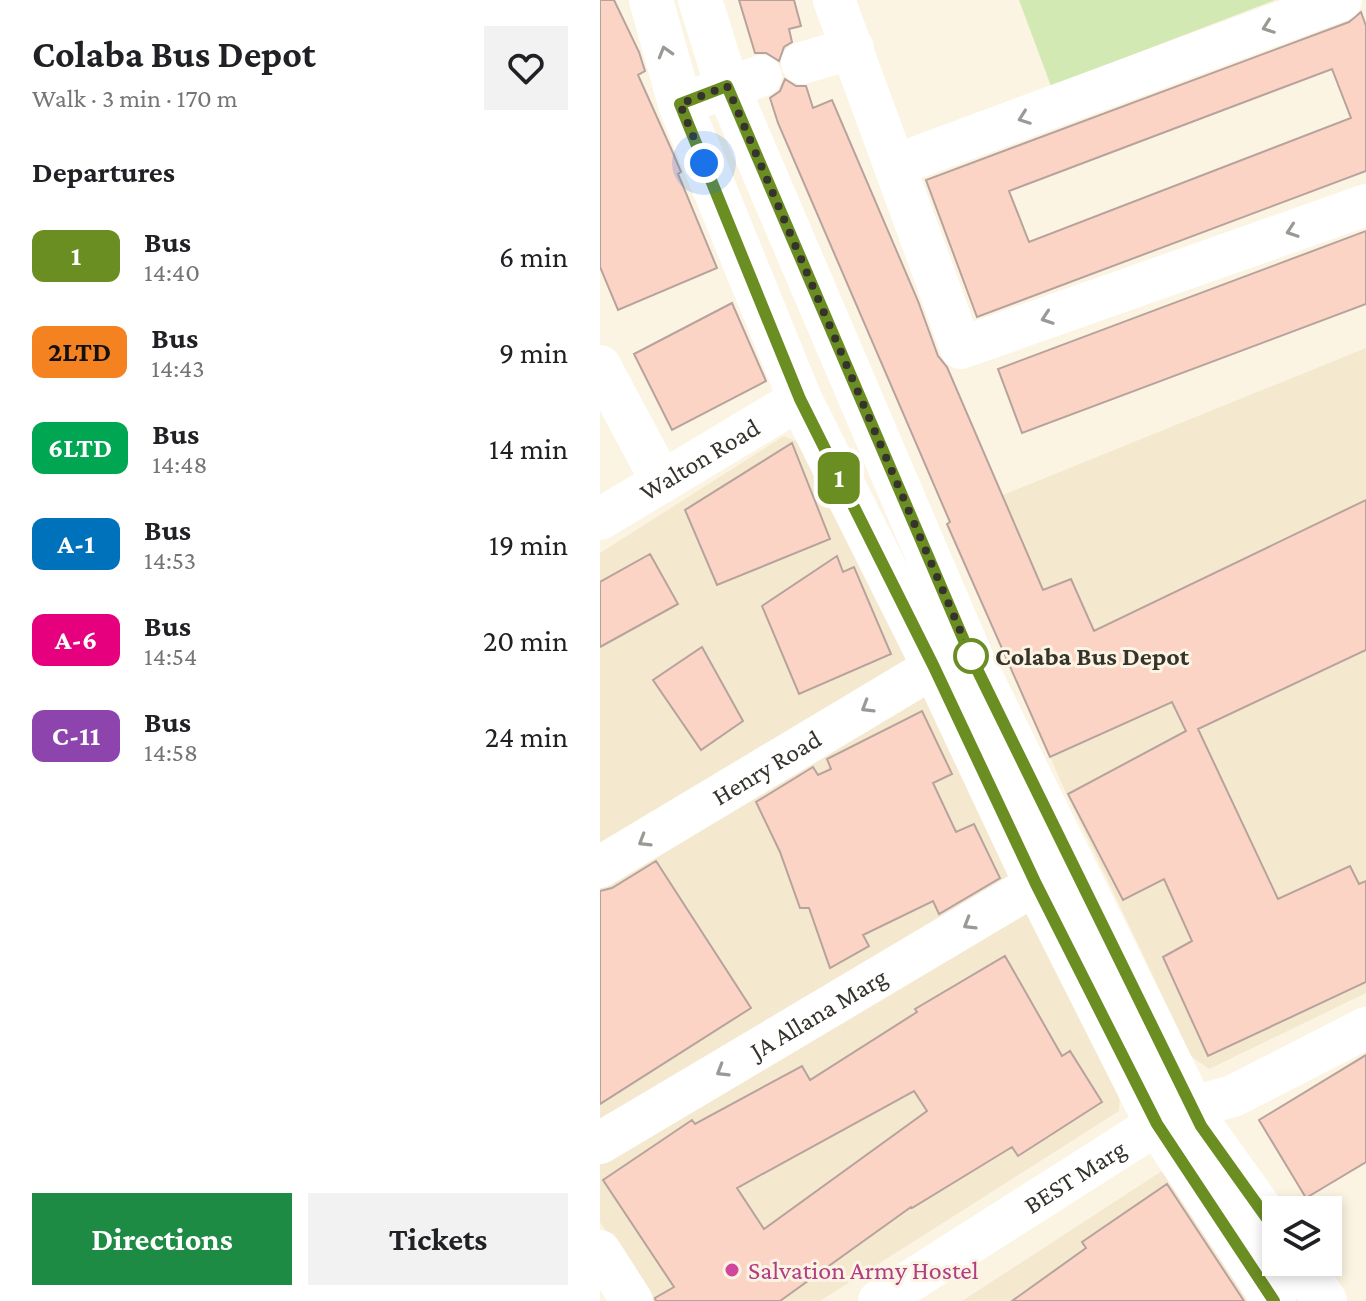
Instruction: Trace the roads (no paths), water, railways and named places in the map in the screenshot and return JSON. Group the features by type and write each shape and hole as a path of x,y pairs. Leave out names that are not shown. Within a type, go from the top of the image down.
{"main road":[{"path":"651,0 680,104 800,399 934,667 1191,1120 1274,1301"},
{"path":"700,0 744,81 1054,875"},
{"path":"1191,1120 1262,1213"},
{"path":"1308,1276 1325,1301"}],"street":[{"path":"834,0 961,348 1366,205"},
{"path":"896,165 1341,0"},
{"path":"1363,0 1366,8"},
{"path":"802,63 853,48"},
{"path":"680,104 744,81"},
{"path":"600,366 662,482"},
{"name":"Walton Road","path":"600,519 800,399"},
{"name":"Henry Road","path":"600,867 934,667"},
{"name":"JA Allana Marg","path":"600,1143 1054,875"},
{"name":"BEST Marg","path":"879,1301 1191,1120 1366,1028"},
{"path":"928,1301 1191,1120"},
{"path":"600,1251 632,1301"}],"place":[{"name":"Colaba Bus Depot","path":"971,656"},
{"name":"Salvation Army Hostel","path":"732,1270"}]}
